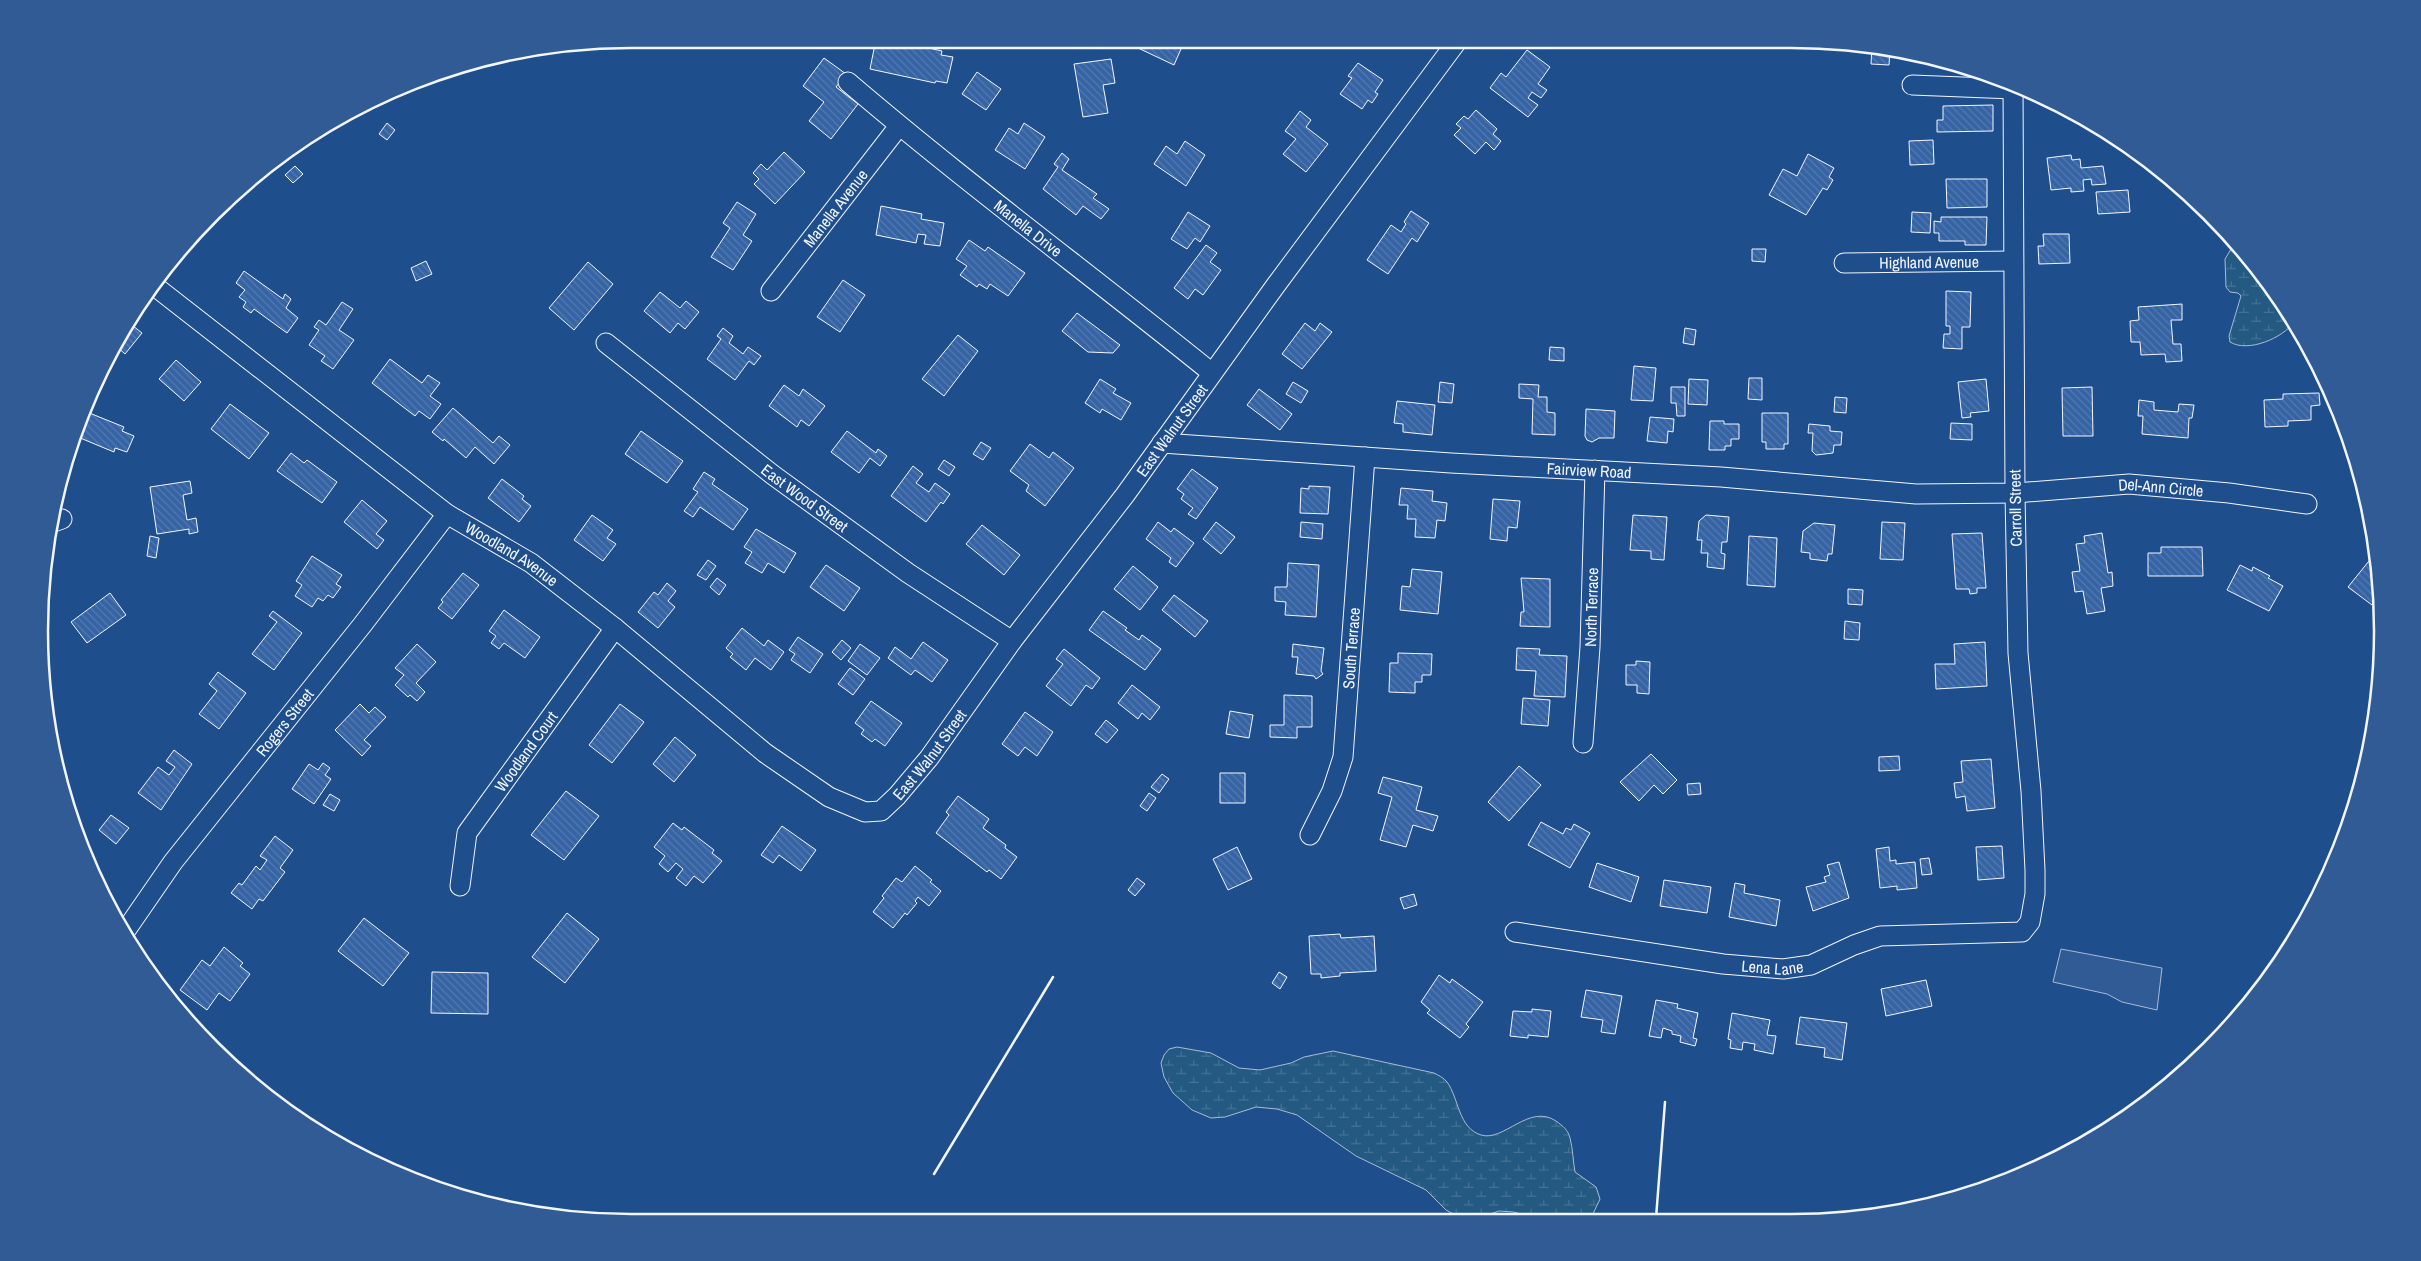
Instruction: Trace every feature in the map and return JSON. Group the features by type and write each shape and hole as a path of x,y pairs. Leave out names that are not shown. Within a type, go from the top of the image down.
{"street":[{"name":"East Walnut Street","path":"875,811 881,811 897,796 929,758 1012,642 1125,495 1212,373 1452,48"},
{"name":"Manella Drive","path":"848,82 899,126 1101,283 1212,373"},
{"path":"1912,85 2001,87"},
{"name":"Carroll Street","path":"2013,92 2015,493 2018,653 2031,791 2035,870 2030,922 2024,928"},
{"name":"Manella Avenue","path":"771,291 899,126"},
{"name":"Highland Avenue","path":"1844,263 2013,261"},
{"name":"Woodland Avenue","path":"159,289 447,514 531,563 615,628 765,753 829,797 864,812 875,811"},
{"name":"East Wood Street","path":"606,343 773,475 908,573 1012,642"},
{"name":"Fairview Road","path":"1162,443 1365,457 1721,477 1916,494 2015,493"},
{"name":"South Terrace","path":"1310,835 1332,791 1343,757 1365,457"},
{"name":"North Terrace","path":"1583,743 1590,646 1595,470"},
{"name":"Del-Ann Circle","path":"2015,493 2129,484 2229,493 2307,504"},
{"name":"Rogers Street","path":"129,926 173,862 357,632 447,514"},
{"name":"Woodland Court","path":"460,886 467,833 615,628"},
{"name":"Lena Lane","path":"1515,932 1723,964 1783,969 1811,965 1854,945 1880,936 2022,932 2024,928"}],"green space":[{"path":"2231,249 2253,276 2288,328 2274,338 2255,345 2237,345 2230,342 2229,336 2241,296 2238,293 2230,292 2226,287 2225,259"},
{"path":"1177,1047 1211,1053 1239,1068 1260,1070 1333,1051 1434,1073 1447,1082 1468,1126 1481,1135 1490,1136 1526,1119 1536,1117 1546,1117 1559,1123 1569,1135 1575,1172 1596,1187 1600,1199 1593,1214 1522,1214 1499,1211 1490,1214 1453,1214 1446,1210 1426,1190 1356,1156 1297,1115 1277,1109 1256,1107 1225,1117 1211,1118 1192,1110 1173,1093 1164,1077 1161,1063 1169,1049"}],"shaded area":[{"path":"2061,949 2162,968 2157,1010 2122,1002 2107,994 2053,982"}],"building":[{"path":"874,48 929,48 942,51 941,55 953,57 947,83 936,81 935,83 870,69"},
{"path":"1138,48 1181,48 1174,65"},
{"path":"1527,50 1550,67 1538,84 1547,90 1541,98 1532,92 1528,98 1538,105 1528,117 1490,88 1501,73 1506,77"},
{"path":"1872,53 1890,56 1889,65 1871,64"},
{"path":"824,58 846,74 836,87 858,104 831,139 809,121 824,102 803,86"},
{"path":"1111,59 1115,83 1103,85 1108,113 1083,117 1074,64"},
{"path":"1358,63 1383,80 1375,92 1378,94 1372,103 1368,100 1362,109 1340,94 1352,78 1348,76"},
{"path":"977,72 1001,89 986,110 962,94"},
{"path":"1993,105 1993,131 1937,132 1937,120 1943,120 1943,106"},
{"path":"1476,110 1497,129 1493,134 1501,141 1494,150 1486,142 1475,154 1454,135 1461,128 1456,124 1464,116 1468,119"},
{"path":"1300,111 1311,120 1306,127 1328,144 1306,172 1283,154 1296,139 1285,131"},
{"path":"387,123 395,130 387,140 379,134"},
{"path":"1024,123 1045,137 1025,169 995,150 1009,128 1018,134"},
{"path":"1933,140 1934,164 1910,165 1909,141"},
{"path":"1185,141 1205,155 1186,186 1154,164 1166,146 1177,154"},
{"path":"784,152 805,172 775,204 754,184 759,179 753,173 761,164 767,170"},
{"path":"1062,153 1069,159 1062,170 1097,194 1093,198 1109,209 1101,219 1083,206 1076,215 1043,189 1058,167 1054,164"},
{"path":"1808,154 1834,168 1829,177 1833,180 1827,190 1823,188 1806,215 1769,195 1783,169 1797,176"},
{"path":"2071,155 2072,160 2080,159 2081,168 2103,166 2106,184 2092,185 2091,179 2083,180 2084,191 2071,192 2071,188 2051,190 2047,158"},
{"path":"295,166 303,174 293,183 285,175"},
{"path":"1946,179 1987,179 1987,207 1947,208"},
{"path":"2128,190 2130,212 2098,214 2096,192"},
{"path":"737,202 756,214 743,235 752,241 733,270 711,257 730,228 723,223"},
{"path":"881,206 922,214 921,219 944,223 940,246 924,244 926,235 918,234 916,243 876,235"},
{"path":"1411,211 1429,223 1417,242 1412,238 1388,274 1367,260 1391,225 1401,232 1406,224 1404,222"},
{"path":"1188,212 1210,226 1200,242 1195,238 1187,249 1171,239"},
{"path":"1912,212 1931,213 1930,233 1911,232"},
{"path":"1941,217 1987,217 1986,245 1965,245 1965,241 1939,241 1939,233 1934,233 1934,221 1941,222"},
{"path":"2043,234 2069,234 2070,263 2039,264 2038,246 2044,246"},
{"path":"969,240 985,251 988,247 1025,273 1008,296 990,284 987,289 979,284 977,287 960,275 967,266 956,259"},
{"path":"1206,245 1217,253 1210,262 1221,270 1203,295 1195,289 1188,299 1174,288"},
{"path":"1752,249 1766,249 1765,262 1752,261"},
{"path":"426,261 432,274 416,281 411,268"},
{"path":"588,262 613,284 574,330 549,308"},
{"path":"244,271 283,299 285,294 291,299 286,308 298,318 287,333 254,309 251,313 243,307 246,302 239,297 245,290 236,283"},
{"path":"843,280 865,295 840,332 817,317"},
{"path":"1946,291 1971,292 1970,327 1962,327 1962,349 1943,348 1944,334 1950,334 1950,326 1946,326"},
{"path":"660,292 680,308 686,301 699,312 685,329 678,323 670,333 644,311"},
{"path":"342,302 353,309 339,330 354,340 333,369 321,361 325,356 309,345 319,330 314,327 319,320 326,325"},
{"path":"2182,304 2182,320 2171,320 2173,344 2181,344 2182,361 2166,362 2165,354 2141,355 2140,342 2131,342 2130,321 2139,320 2138,307"},
{"path":"1077,313 1120,345 1113,353 1088,352 1062,331"},
{"path":"1305,323 1315,331 1320,323 1332,332 1302,369 1282,354"},
{"path":"134,327 142,333 125,354 120,350"},
{"path":"723,328 733,336 729,343 743,354 748,347 761,356 754,365 749,361 735,380 707,359 721,339 717,336"},
{"path":"1685,328 1696,330 1694,345 1683,343"},
{"path":"958,335 978,351 944,396 922,379"},
{"path":"1550,347 1564,348 1564,361 1549,360"},
{"path":"390,359 422,383 428,375 440,383 430,396 441,404 430,419 419,411 415,416 372,383"},
{"path":"176,360 201,382 184,401 159,379"},
{"path":"1634,366 1656,368 1653,401 1631,400"},
{"path":"1749,378 1762,378 1762,400 1748,399"},
{"path":"1100,379 1116,389 1113,393 1131,403 1121,420 1102,409 1100,413 1085,403"},
{"path":"1689,379 1708,380 1707,405 1688,404"},
{"path":"1986,379 1989,411 1970,413 1971,417 1962,418 1958,382"},
{"path":"1293,382 1308,391 1301,403 1286,394"},
{"path":"1440,382 1454,384 1452,403 1438,402"},
{"path":"1519,384 1539,385 1538,397 1547,397 1547,412 1555,413 1555,435 1532,434 1533,399 1519,398"},
{"path":"784,385 799,396 803,389 825,406 809,426 801,420 797,427 769,406"},
{"path":"1671,387 1685,387 1685,416 1677,416 1676,403 1671,403"},
{"path":"2092,387 2093,436 2063,436 2062,388"},
{"path":"1259,389 1292,414 1280,430 1247,405"},
{"path":"2319,393 2320,405 2311,406 2311,420 2288,421 2288,426 2265,427 2264,400 2283,399 2283,394"},
{"path":"1835,397 1847,398 1846,413 1834,412"},
{"path":"2139,400 2154,402 2154,410 2178,412 2179,404 2194,405 2192,418 2189,418 2188,438 2142,434 2143,416 2138,416"},
{"path":"1397,401 1435,405 1432,435 1403,432 1403,424 1394,423"},
{"path":"230,404 269,433 249,459 211,429"},
{"path":"453,408 493,443 499,436 510,445 494,464 475,447 466,458 444,439 443,441 432,432"},
{"path":"1586,409 1615,411 1614,438 1599,438 1592,442 1587,440 1585,436"},
{"path":"90,413 124,427 122,431 134,436 127,452 115,448 114,452 80,438"},
{"path":"1762,413 1788,413 1788,444 1784,444 1784,449 1766,449 1766,442 1762,442"},
{"path":"1650,417 1674,419 1673,432 1668,431 1667,443 1647,441"},
{"path":"1710,421 1724,421 1724,424 1739,424 1739,439 1731,439 1731,446 1725,446 1725,450 1709,450"},
{"path":"1951,423 1972,424 1972,440 1950,439"},
{"path":"1809,424 1830,426 1830,431 1842,432 1841,445 1834,445 1833,453 1816,455 1812,451 1813,433 1808,433"},
{"path":"641,431 683,461 667,483 625,454"},
{"path":"847,431 876,453 878,449 887,456 880,466 870,458 859,473 831,452"},
{"path":"981,442 991,448 983,460 973,454"},
{"path":"1030,444 1049,458 1053,452 1074,468 1045,506 1026,491 1029,485 1010,471"},
{"path":"291,453 304,463 307,460 337,482 322,503 277,471"},
{"path":"944,460 955,467 949,476 938,469"},
{"path":"913,466 923,474 916,483 929,492 935,483 950,494 943,504 941,502 926,522 891,496"},
{"path":"1192,469 1218,488 1196,519 1188,514 1193,508 1181,499 1184,494 1177,489"},
{"path":"704,472 715,479 712,484 748,509 733,530 700,507 693,517 684,511 698,492 693,489"},
{"path":"502,479 524,496 522,499 531,506 519,522 488,498"},
{"path":"190,481 192,493 183,495 187,520 196,518 198,532 189,534 189,529 157,534 150,487"},
{"path":"1309,486 1330,487 1328,514 1300,513 1301,488 1309,489"},
{"path":"1401,488 1433,491 1432,501 1447,503 1445,521 1437,520 1435,538 1415,537 1416,519 1407,519 1408,505 1399,505"},
{"path":"1493,499 1520,501 1517,528 1508,527 1507,541 1490,539"},
{"path":"362,500 387,521 376,534 384,540 377,549 344,522"},
{"path":"592,515 613,530 607,538 616,544 603,561 574,540"},
{"path":"1633,515 1667,517 1664,560 1651,559 1651,551 1630,550"},
{"path":"1706,515 1729,517 1727,542 1722,542 1721,553 1725,554 1724,569 1707,567 1708,553 1701,553 1702,540 1697,540 1699,521"},
{"path":"1158,522 1171,532 1174,528 1194,543 1176,567 1169,562 1171,558 1146,539"},
{"path":"1216,522 1235,537 1221,554 1203,539"},
{"path":"1301,522 1323,524 1322,539 1300,537"},
{"path":"1882,522 1905,523 1903,560 1880,559"},
{"path":"1814,523 1835,525 1832,554 1828,554 1827,561 1810,559 1810,553 1801,552 1803,531"},
{"path":"982,525 1020,555 1004,575 966,544"},
{"path":"756,529 796,553 784,573 768,563 762,573 745,563 752,552 744,547"},
{"path":"1982,533 1986,588 1977,588 1977,593 1970,594 1969,589 1956,589 1952,534"},
{"path":"2102,533 2108,573 2112,572 2113,586 2101,588 2105,611 2087,614 2083,591 2075,592 2072,572 2080,571 2076,544 2085,543 2084,536"},
{"path":"150,536 159,538 156,558 147,556"},
{"path":"1749,536 1777,538 1775,587 1747,585"},
{"path":"2161,547 2202,547 2203,576 2148,576 2148,553 2161,553"},
{"path":"312,556 342,575 336,584 341,587 333,598 328,595 323,601 318,598 312,607 295,596 302,585 296,581"},
{"path":"708,560 716,566 706,580 697,575"},
{"path":"2369,560 2372,605 2348,587"},
{"path":"1288,563 1319,565 1316,617 1285,615 1286,602 1275,601 1275,587 1287,587"},
{"path":"826,565 860,588 844,611 810,587"},
{"path":"2240,565 2252,571 2253,567 2283,586 2269,611 2227,590"},
{"path":"1133,566 1158,587 1140,610 1114,589"},
{"path":"1412,569 1442,572 1438,614 1400,610 1402,586 1410,587"},
{"path":"463,573 479,585 452,619 438,608 443,602 441,600"},
{"path":"717,578 726,585 719,595 710,587"},
{"path":"1521,578 1550,579 1550,627 1520,626 1521,612 1524,612"},
{"path":"667,583 676,591 668,601 675,607 658,628 638,612 654,592 658,595"},
{"path":"1848,589 1863,590 1862,605 1848,604"},
{"path":"110,593 126,615 87,643 71,622"},
{"path":"1174,595 1208,621 1195,637 1162,610"},
{"path":"504,610 540,637 525,658 504,643 499,649 491,643 496,636 489,631"},
{"path":"273,611 302,633 274,670 252,654 277,622 269,616"},
{"path":"1103,611 1127,628 1125,630 1139,640 1142,635 1161,649 1145,670 1089,630"},
{"path":"1845,621 1860,623 1859,640 1844,639"},
{"path":"742,628 764,646 768,640 784,652 771,670 755,658 746,670 730,657 733,654 726,648"},
{"path":"798,637 823,654 810,673 791,660 795,654 789,650"},
{"path":"842,640 851,648 841,660 832,652"},
{"path":"923,642 948,660 932,682 915,670 911,675 888,658 895,647 911,659"},
{"path":"1985,642 1987,686 1936,689 1935,664 1955,664 1954,644"},
{"path":"417,644 436,662 416,683 425,692 417,701 410,695 408,697 395,685 404,675 395,668"},
{"path":"860,644 880,658 867,675 848,661"},
{"path":"1293,644 1324,648 1321,671 1323,674 1316,679 1314,676 1296,674 1298,657 1292,657"},
{"path":"1517,648 1540,649 1539,655 1567,656 1565,697 1534,696 1536,671 1516,670"},
{"path":"1064,649 1100,678 1092,689 1086,685 1071,706 1046,686 1063,664 1056,659"},
{"path":"1398,653 1432,654 1431,675 1422,675 1422,682 1415,682 1415,693 1389,692 1390,663 1398,663"},
{"path":"1636,661 1650,662 1649,694 1637,693 1637,685 1626,685 1626,665 1636,665"},
{"path":"850,668 865,679 853,695 838,684"},
{"path":"218,672 246,693 219,729 199,714 217,691 209,684"},
{"path":"1132,685 1160,707 1150,720 1142,713 1138,719 1118,703"},
{"path":"1284,695 1312,696 1312,727 1297,727 1297,738 1270,737 1270,725 1284,725"},
{"path":"1523,698 1550,700 1548,726 1521,724"},
{"path":"871,701 902,723 885,746 875,739 872,742 861,734 864,730 855,723"},
{"path":"360,704 369,713 375,707 386,717 364,740 371,746 362,756 335,730"},
{"path":"620,704 644,722 612,763 589,745"},
{"path":"1230,711 1253,715 1249,738 1226,734"},
{"path":"1025,712 1053,732 1037,756 1025,747 1018,756 1002,744"},
{"path":"1106,720 1118,730 1107,743 1095,734"},
{"path":"675,737 696,755 674,782 653,764"},
{"path":"174,750 192,764 161,810 138,793 158,767 169,775 175,767 166,761"},
{"path":"1651,754 1677,780 1663,794 1654,785 1639,801 1620,782"},
{"path":"1899,756 1900,770 1879,771 1879,757"},
{"path":"1991,759 1995,808 1967,811 1965,796 1956,798 1954,783 1963,782 1961,761"},
{"path":"323,763 330,768 325,775 331,779 314,804 292,789 309,764 318,770"},
{"path":"1519,766 1541,785 1509,821 1488,802"},
{"path":"1220,773 1245,773 1245,803 1220,803"},
{"path":"1162,774 1169,779 1159,793 1151,787"},
{"path":"1383,777 1422,787 1416,810 1438,816 1433,831 1413,825 1406,847 1380,840 1392,797 1378,793"},
{"path":"1700,783 1701,794 1688,795 1687,784"},
{"path":"566,791 599,816 564,860 531,835"},
{"path":"1149,793 1156,798 1147,811 1140,806"},
{"path":"330,794 340,800 334,811 323,805"},
{"path":"958,796 989,819 983,828 1006,845 1005,848 1017,857 1001,879 989,870 987,872 936,833 949,815 946,812"},
{"path":"111,815 129,828 116,844 99,830"},
{"path":"1541,822 1563,834 1566,828 1571,830 1574,824 1590,833 1570,868 1528,845"},
{"path":"673,823 682,830 684,827 714,850 712,853 722,861 703,883 694,876 686,886 676,878 683,869 676,863 668,872 659,864 665,856 654,847"},
{"path":"782,826 816,850 801,871 779,855 773,863 761,855"},
{"path":"275,836 293,850 280,868 285,872 263,901 259,899 252,909 231,893 239,883 242,885 256,866 260,870 267,860 260,856"},
{"path":"2002,846 2004,878 1978,880 1976,847"},
{"path":"1237,847 1252,879 1228,890 1213,859"},
{"path":"1889,847 1890,861 1896,860 1896,864 1915,862 1917,888 1897,890 1897,886 1880,888 1876,849"},
{"path":"1929,858 1932,874 1922,875 1920,859"},
{"path":"1839,862 1849,898 1813,911 1806,887 1826,882 1824,877 1830,875 1827,865"},
{"path":"1597,863 1639,877 1631,902 1589,887"},
{"path":"915,866 932,880 930,882 941,891 929,906 918,897 915,901 917,903 907,915 905,913 893,928 873,912 884,898 882,896 896,878 902,882"},
{"path":"1137,878 1145,884 1135,896 1128,890"},
{"path":"1664,880 1711,887 1707,913 1660,906"},
{"path":"1735,883 1745,885 1744,893 1780,900 1776,926 1729,917"},
{"path":"1414,894 1417,905 1404,909 1400,898"},
{"path":"567,913 599,939 565,983 532,957"},
{"path":"364,918 409,953 383,986 338,951"},
{"path":"1340,934 1341,938 1374,936 1376,971 1340,973 1340,976 1321,978 1321,974 1311,974 1309,936"},
{"path":"224,947 243,963 240,966 250,974 230,1001 219,993 207,1010 180,990 202,960 210,966"},
{"path":"432,972 488,973 488,1014 431,1013"},
{"path":"1279,972 1287,977 1280,989 1272,983"},
{"path":"1439,975 1450,983 1452,979 1483,1002 1466,1024 1469,1027 1460,1038 1427,1013 1430,1010 1421,1002"},
{"path":"1926,980 1932,1006 1886,1016 1881,989"},
{"path":"1586,990 1622,996 1615,1034 1601,1032 1603,1020 1581,1017"},
{"path":"1656,1000 1678,1004 1677,1008 1698,1013 1693,1038 1697,1039 1695,1046 1680,1042 1681,1036 1672,1034 1672,1031 1663,1028 1661,1038 1649,1036"},
{"path":"1532,1009 1551,1011 1548,1037 1528,1035 1528,1038 1510,1036 1513,1011 1532,1012"},
{"path":"1732,1013 1770,1020 1767,1035 1776,1036 1773,1054 1754,1050 1755,1044 1743,1042 1742,1050 1730,1048 1731,1040 1728,1039"},
{"path":"1800,1017 1847,1023 1842,1060 1824,1057 1825,1048 1796,1044"}],"wall":[{"path":"934,1174 1053,977"},
{"path":"1656,1214 1665,1102"}]}
